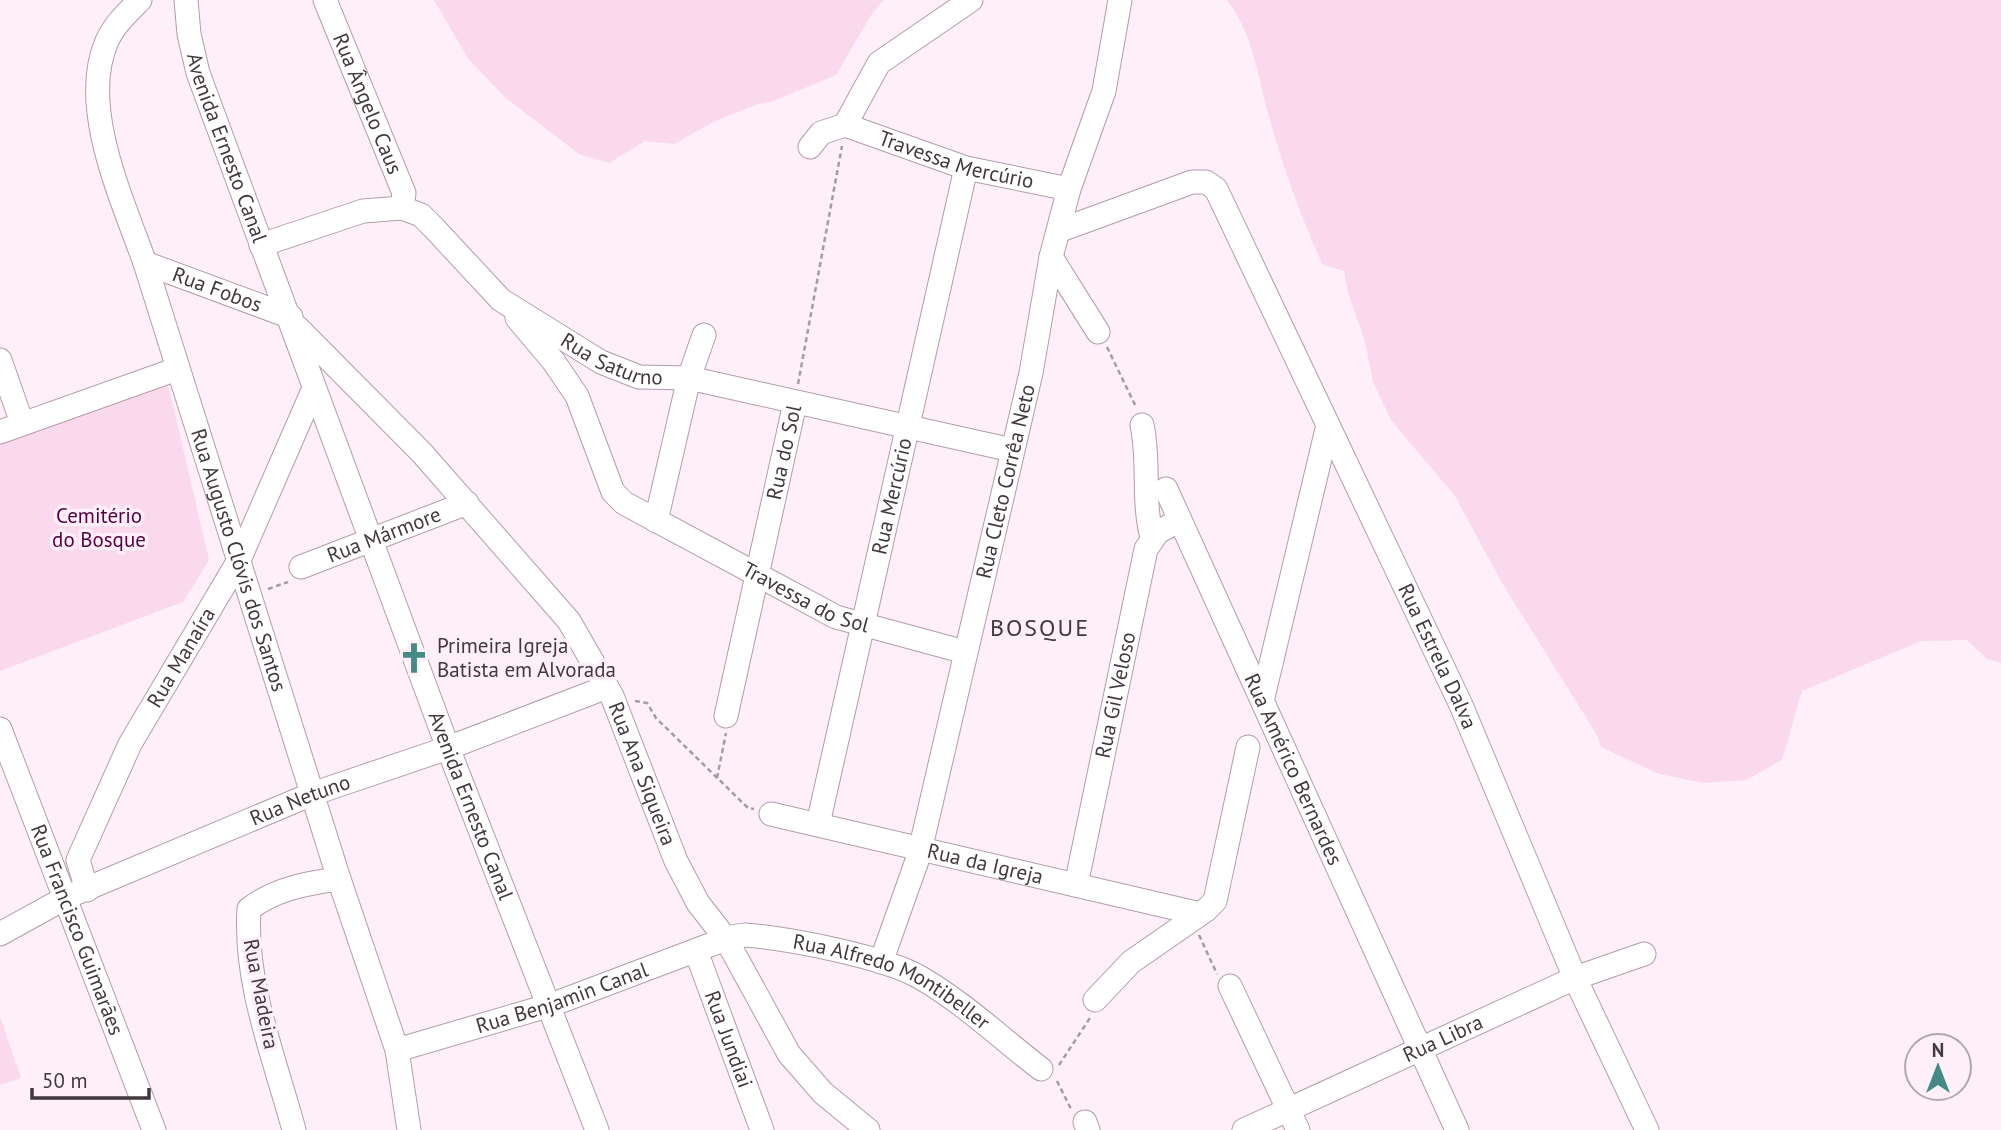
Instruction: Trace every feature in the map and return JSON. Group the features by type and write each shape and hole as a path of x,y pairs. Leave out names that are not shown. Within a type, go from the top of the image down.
{"street":[{"name":"Rua Augusto Clóvis dos Santos","path":"140,0 120,20 107,41 97,74 97,100 117,183 145,263 339,879 397,1049 409,1130"},
{"name":"Avenida Ernesto Canal","path":"187,0 189,34 198,73 449,748 551,1005 597,1130"},
{"name":"Rua Ângelo Caus","path":"325,0 404,193 402,208"},
{"path":"810,146 821,134 845,125 879,63 971,0"},
{"name":"Rua Cleto Corrêa Neto","path":"881,961 921,847 1031,373 1051,257 1069,189 1104,90 1120,0"},
{"name":"Travessa Mercúrio","path":"845,125 966,168 1069,189"},
{"name":"Rua Mercúrio","path":"818,824 966,168"},
{"name":"Rua Estrela Dalva","path":"1058,231 1192,182 1206,182 1216,189 1461,705 1575,978 1647,1130"},
{"path":"261,245 362,211 402,208"},
{"name":"Rua Saturno","path":"402,208 421,215 435,228 501,300 601,362 639,377 689,378 1012,450"},
{"path":"1051,257 1098,332"},
{"name":"Rua Fobos","path":"145,263 289,316"},
{"name":"Travessa do Sol","path":"501,300 554,362 577,396 613,492 624,503 836,617 965,652"},
{"name":"Avenida Ernesto Canal","path":"289,316 339,388 330,413 333,440"},
{"path":"656,520 689,378 705,335"},
{"path":"0,360 22,423"},
{"path":"314,388 314,378 320,370 332,368 339,388"},
{"path":"0,432 177,369"},
{"name":"Rua Manaíra","path":"77,893 78,860 130,744 239,560 314,388"},
{"name":"Rua Ana Siqueira","path":"339,388 366,397 467,503 564,614 611,696 676,861 698,903 726,939 789,1054 823,1093 868,1130"},
{"name":"Rua do Sol","path":"726,716 795,402"},
{"path":"1142,425 1146,454 1146,504 1152,537 1180,520"},
{"path":"1263,697 1328,425"},
{"name":"Rua Américo Bernardes","path":"1166,489 1263,697 1457,1130"},
{"name":"Rua Mármore","path":"298,573 371,540 467,503"},
{"name":"Rua Gil Veloso","path":"1076,885 1144,556 1152,537"},
{"name":"Rua Netuno","path":"0,934 77,893 312,794 611,696"},
{"name":"Rua Francisco Guimarães","path":"0,729 77,893 154,1130"},
{"path":"1095,1000 1131,961 1212,905 1217,896 1248,747"},
{"name":"Rua da Igreja","path":"771,814 1200,914"},
{"name":"Rua Madeira","path":"294,1130 254,978 247,932 249,909 274,894 306,884 339,879"},
{"name":"Rua Alfredo Montibeller","path":"726,939 752,936 881,961 906,971 933,986 1050,1070"},
{"name":"Rua Benjamin Canal","path":"397,1049 551,1005 726,939"},
{"name":"Rua Jundiai","path":"696,951 762,1130"},
{"name":"Rua Libra","path":"1244,1130 1293,1120 1421,1048 1575,978 1644,954"},
{"path":"1230,986 1293,1120"}],"path":[{"name":"Rua do Sol","path":"795,402 845,125"},
{"path":"1098,332 1112,354 1142,425"},
{"path":"257,593 298,573"},
{"path":"611,696 648,703 656,718 748,808"},
{"path":"717,778 727,727 726,716"},
{"path":"1082,1122 1050,1070 1093,1013 1095,1000"}],"green space":[{"path":"434,0 884,0 873,12 836,75 771,102 758,104 715,121 674,144 645,141 609,163 579,154 507,99 469,60"},
{"path":"1227,0 2001,0 2001,663 1987,659 1967,640 1921,641 1802,691 1782,760 1746,780 1704,783 1659,774 1601,747 1597,735 1502,583 1455,496 1391,420 1373,382 1365,341 1348,293 1344,271 1322,264 1280,153 1249,41"},
{"name":"Cemitério do Bosque","path":"165,383 169,388 209,560 183,602 0,671 0,439"},
{"path":"0,1017 21,1078 0,1085"}],"place":[{"name":"Primeira Igreja Batista em Alvorada","path":"414,658"}],"district":[{"name":"BOSQUE","path":"1040,628"}]}
